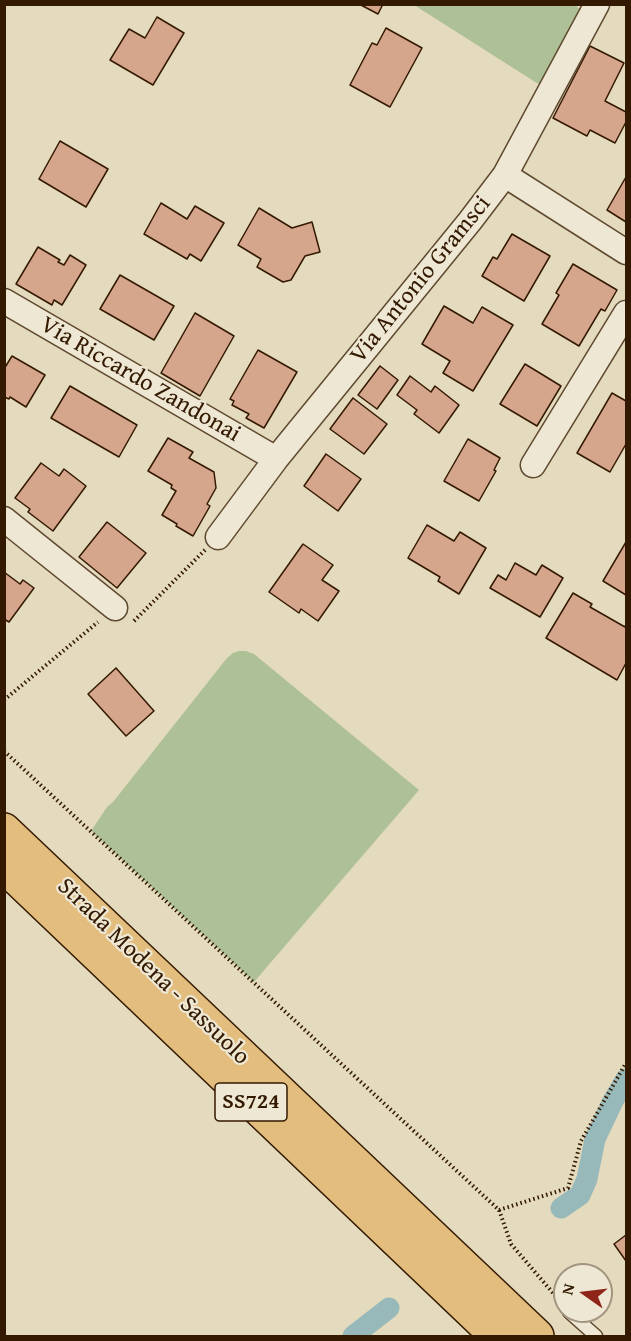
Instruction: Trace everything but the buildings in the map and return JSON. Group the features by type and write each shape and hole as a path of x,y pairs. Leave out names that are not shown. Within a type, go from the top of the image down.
{"highway":[{"name":"Strada Modena - Sassuolo","path":"4,830 537,1336"},
{"name":"Strada Modena - Sassuolo","path":"4,866 497,1336"}],"street":[{"name":"Via Antonio Gramsci","path":"218,537 276,459 505,175 597,4"},
{"path":"505,175 627,252"},
{"name":"Via Riccardo Zandonai","path":"4,301 276,459"},
{"path":"533,465 627,313"},
{"path":"4,519 115,608"}],"lane":[{"path":"582,1323 596,1336"}],"path":[{"path":"4,700 115,608 132,623 218,537"},
{"path":"4,751 499,1210 511,1244 553,1293"},
{"path":"499,1210 568,1188 581,1141 627,1063"}],"green space":[{"path":"573,4 582,10 540,85 414,5"},
{"path":"239,651 254,654 419,790 254,982 91,831 107,807 227,658"}],"waterway":[{"path":"561,1208 580,1195 587,1179 595,1139 626,1079"},
{"path":"353,1336 389,1308"}]}
